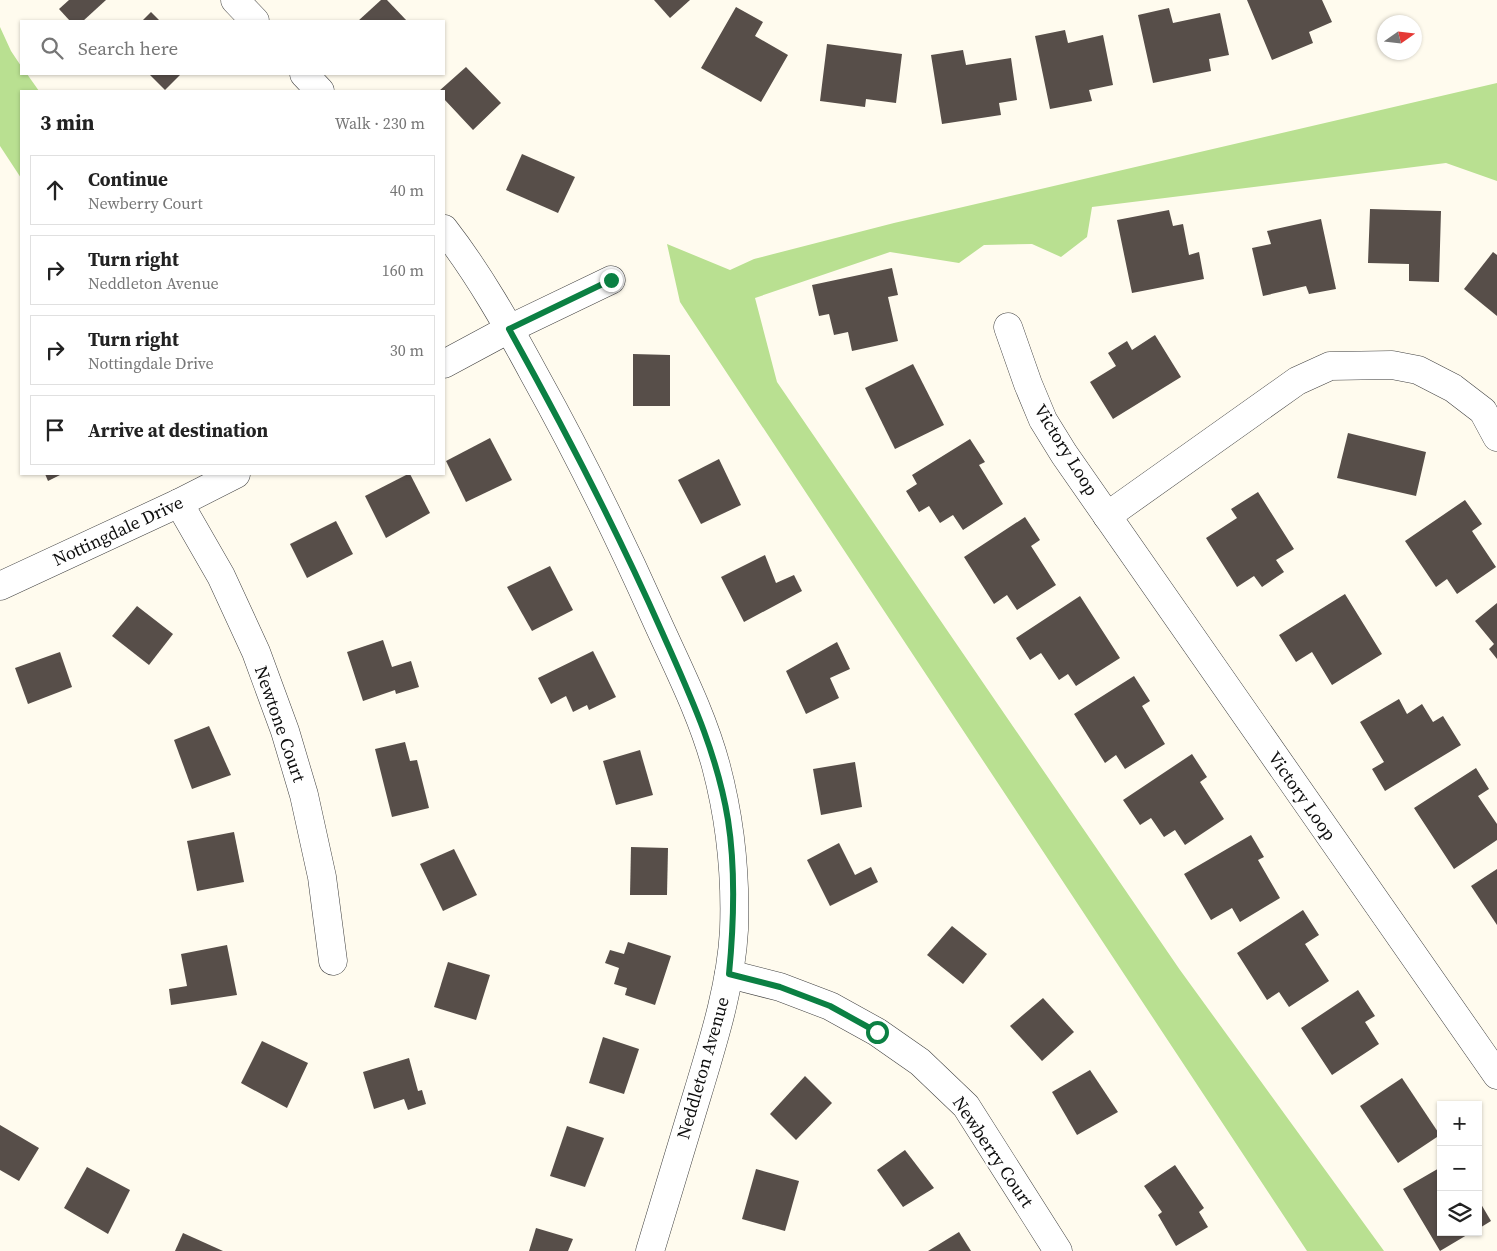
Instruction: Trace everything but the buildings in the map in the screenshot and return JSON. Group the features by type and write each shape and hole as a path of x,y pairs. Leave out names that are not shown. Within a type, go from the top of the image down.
{"street":[{"path":"235,0 253,20"},
{"path":"305,75 319,90"},
{"name":"Neddleton Avenue","path":"445,229 467,258 566,431 634,569 702,722 716,764 728,819 733,863 734,931 729,974 716,1030 650,1251"},
{"path":"445,363 509,329 611,280"},
{"name":"Victory Loop","path":"1008,327 1043,420 1064,454 1497,1075"},
{"name":"Victory Loop","path":"1107,516 1297,381 1330,366 1392,365 1418,370 1453,388 1483,411 1497,437"},
{"name":"Nottingdale Drive","path":"0,586 179,503 234,475"},
{"name":"Newtone Court","path":"179,503 224,584 256,652 285,731 304,795 322,878 333,961"},
{"name":"Newberry Court","path":"729,974 780,987 830,1006 877,1032 920,1062 966,1106 1058,1251"}],"green space":[{"path":"0,27 11,51 20,64 20,75 28,75 38,90 20,90 20,176 0,146"},
{"path":"1497,83 1497,181 1446,163 1092,207 1087,237 1061,257 1032,244 984,245 959,263 890,252 755,298 777,382 1180,970 1384,1251 1307,1251 680,302 667,244 730,270 754,259 894,223"}],"route":[{"path":"611,280 509,329 566,431 634,569 702,722 716,764 728,819 733,863 734,931 729,974 780,987 830,1006 877,1032"}]}
